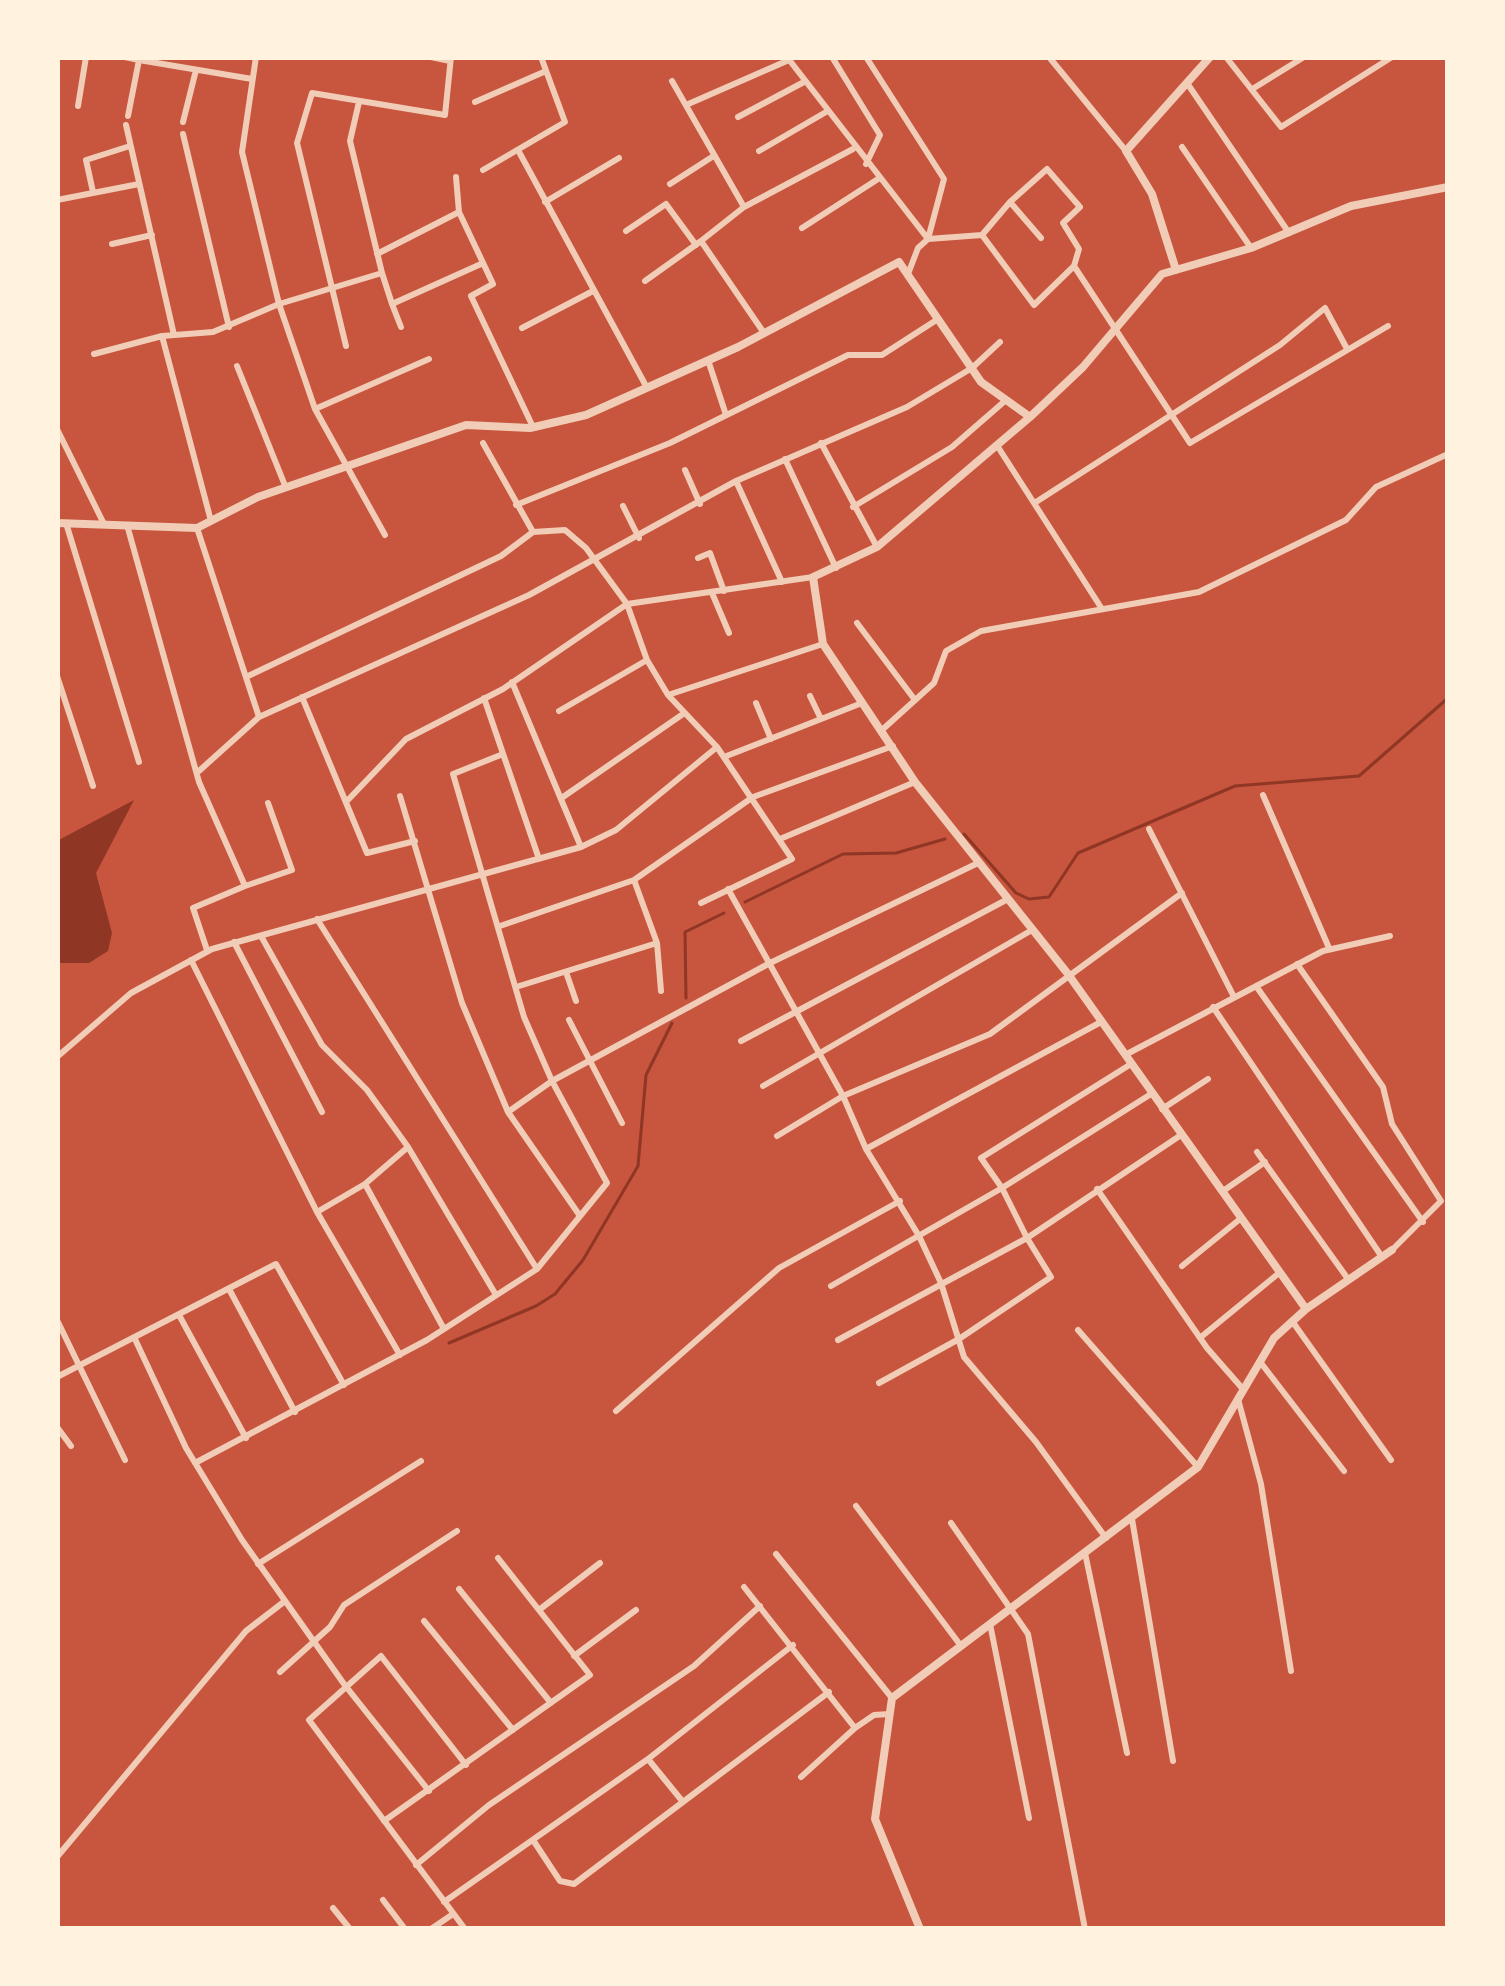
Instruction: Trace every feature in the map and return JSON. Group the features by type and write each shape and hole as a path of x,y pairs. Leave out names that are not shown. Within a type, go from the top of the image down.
{"street":[{"path":"78,106 86,57"},
{"path":"124,57 252,79"},
{"path":"256,57 242,152 279,304 315,409 385,535"},
{"path":"346,346 297,143 312,94 445,115 450,59 431,57"},
{"path":"483,170 566,122 541,57"},
{"path":"832,57 880,135 866,164"},
{"path":"866,57 943,172 928,238 918,248 908,274"},
{"path":"1049,57 1126,151 1152,194 1176,270"},
{"path":"1126,151 1210,57"},
{"path":"1226,57 1281,127 1392,57"},
{"path":"1254,88 1304,57"},
{"path":"686,105 788,58 853,148 928,238"},
{"path":"139,60 127,121 130,146 174,335"},
{"path":"182,122 196,70"},
{"path":"476,102 546,71"},
{"path":"672,81 744,207"},
{"path":"738,118 804,82"},
{"path":"1187,83 1289,233"},
{"path":"359,101 350,141 382,273 401,327"},
{"path":"759,151 826,112"},
{"path":"183,134 229,327"},
{"path":"93,191 86,160 130,146"},
{"path":"1182,147 1251,248"},
{"path":"645,281 744,207 853,148"},
{"path":"518,150 646,386"},
{"path":"670,184 713,156"},
{"path":"545,202 619,158"},
{"path":"928,238 982,236 1047,169 1080,207 1063,223 1079,249 1074,266 1034,305 982,236"},
{"path":"456,177 459,212 493,284 471,296 533,427"},
{"path":"802,228 878,178"},
{"path":"57,200 139,184"},
{"path":"346,802 406,739 512,682 627,604 813,577 878,547 1030,417 1162,274 1251,248 1351,206 1448,187"},
{"path":"1010,202 1041,238"},
{"path":"626,231 666,204 764,333"},
{"path":"377,254 459,212"},
{"path":"112,244 152,235"},
{"path":"140,762 62,523 197,528 346,465 466,425 533,427 586,415 709,360 899,262 972,368 1030,417"},
{"path":"392,304 481,264"},
{"path":"1074,266 1190,443 1388,326"},
{"path":"94,354 162,336 229,327 279,304 382,273"},
{"path":"522,328 593,291"},
{"path":"1036,502 1280,345 1325,308 1346,347"},
{"path":"516,505 726,416 848,355 882,356 938,320"},
{"path":"162,336 211,520"},
{"path":"199,771 259,717 596,561 736,481 907,407 972,368 1000,342"},
{"path":"315,409 429,359"},
{"path":"709,360 726,416"},
{"path":"237,366 286,488"},
{"path":"853,507 952,447 1006,400"},
{"path":"57,429 104,524"},
{"path":"483,443 532,532"},
{"path":"821,443 878,547"},
{"path":"998,447 1102,609"},
{"path":"882,730 934,683 946,651 981,631 1199,592 1346,520 1376,488 1448,454"},
{"path":"785,459 836,568"},
{"path":"685,470 700,504"},
{"path":"736,481 782,582"},
{"path":"623,506 639,538"},
{"path":"128,525 199,771 245,886"},
{"path":"197,528 259,717"},
{"path":"246,677 501,556 532,532 565,530 596,561 627,604 647,660 668,695 717,747 792,860 701,903"},
{"path":"698,558 710,553 724,591"},
{"path":"813,577 823,644 862,704 976,864 1068,974 1306,1309"},
{"path":"712,593 729,633"},
{"path":"857,623 915,700"},
{"path":"668,695 823,644"},
{"path":"559,710 647,660"},
{"path":"57,676 93,786"},
{"path":"512,682 581,847"},
{"path":"302,696 367,854 415,841"},
{"path":"809,696 821,719"},
{"path":"484,698 539,859"},
{"path":"756,703 771,739"},
{"path":"724,757 862,704"},
{"path":"563,797 683,714"},
{"path":"500,926 634,880 753,797 892,746"},
{"path":"57,1056 131,993 208,951 581,847 616,830 717,747"},
{"path":"195,1463 400,1355 537,1269 608,1183 552,1082 516,987 453,774 503,754"},
{"path":"779,839 915,782"},
{"path":"1263,795 1329,948"},
{"path":"400,796 462,1004 508,1112 580,1216"},
{"path":"208,951 193,908 292,870 268,803"},
{"path":"1150,830 1233,995"},
{"path":"508,1112 586,1060 770,963 976,864"},
{"path":"634,880 657,943 661,991"},
{"path":"728,889 843,1096 866,1149 919,1236 941,1283 964,1357 1036,1442 1106,1538"},
{"path":"777,1136 843,1096 990,1034 1182,893"},
{"path":"742,1041 1006,900"},
{"path":"317,919 537,1269"},
{"path":"763,1086 1032,930"},
{"path":"261,935 332,1060 368,1090 408,1147 496,1294"},
{"path":"879,1383 959,1339 1051,1277 981,1158 1233,995 1329,948 1390,936"},
{"path":"234,942 322,1112"},
{"path":"516,987 657,943"},
{"path":"191,960 317,1212 400,1355"},
{"path":"920,1929 875,1819 892,1698 1198,1467 1259,1360 1292,1322 1392,1250 1441,1202 1392,1124 1383,1087 1297,964"},
{"path":"566,972 576,1001"},
{"path":"1256,986 1423,1222"},
{"path":"1213,1007 1382,1257"},
{"path":"569,1020 622,1124"},
{"path":"866,1149 1101,1022"},
{"path":"1162,1108 1208,1079"},
{"path":"831,1286 1151,1094"},
{"path":"838,1340 1027,1238 1181,1135"},
{"path":"317,1212 365,1184 408,1147"},
{"path":"1257,1152 1348,1279"},
{"path":"1221,1192 1265,1162"},
{"path":"365,1184 444,1329"},
{"path":"1097,1190 1242,1388"},
{"path":"616,1411 779,1268 900,1201"},
{"path":"1182,1266 1240,1219"},
{"path":"57,1377 276,1264 344,1385"},
{"path":"1201,1337 1279,1273"},
{"path":"229,1288 295,1412"},
{"path":"179,1314 246,1438"},
{"path":"57,1320 125,1460"},
{"path":"1292,1322 1390,1460"},
{"path":"1078,1330 1198,1467"},
{"path":"134,1337 195,1463 258,1564 429,1791"},
{"path":"1259,1360 1344,1471"},
{"path":"1238,1399 1250,1428 1291,1671"},
{"path":"57,1426 71,1447"},
{"path":"258,1564 421,1461"},
{"path":"856,1506 961,1646"},
{"path":"1132,1519 1173,1761"},
{"path":"951,1523 1028,1634 1085,1929"},
{"path":"280,1672 344,1606 458,1531"},
{"path":"1084,1553 1127,1753"},
{"path":"776,1554 892,1698"},
{"path":"384,1821 590,1675 498,1558"},
{"path":"539,1610 600,1563"},
{"path":"744,1587 855,1728"},
{"path":"459,1589 551,1703"},
{"path":"57,1857 246,1631 285,1601"},
{"path":"416,1865 490,1805 694,1666 760,1606"},
{"path":"574,1656 636,1610"},
{"path":"424,1621 514,1730"},
{"path":"990,1624 1029,1818"},
{"path":"444,1902 648,1759 793,1645"},
{"path":"465,1929 309,1720 344,1684 381,1656 466,1765"},
{"path":"533,1840 568,1886 829,1692"},
{"path":"801,1777 855,1728 874,1715 889,1714"},
{"path":"648,1759 683,1802"},
{"path":"383,1900 405,1929"},
{"path":"334,1908 350,1929"},
{"path":"431,1929 453,1914"}],"shaded area":[{"path":"134,800 96,873 112,933 108,951 89,963 57,963 57,841"}],"waterway":[{"path":"964,834 1016,893 1029,899 1049,897 1078,853 1235,786 1359,776 1448,698"},
{"path":"745,902 843,854 896,853 945,839"},
{"path":"686,998 685,932 724,913"},
{"path":"449,1343 536,1306 555,1294 583,1260 638,1166 646,1075 672,1023"}]}
